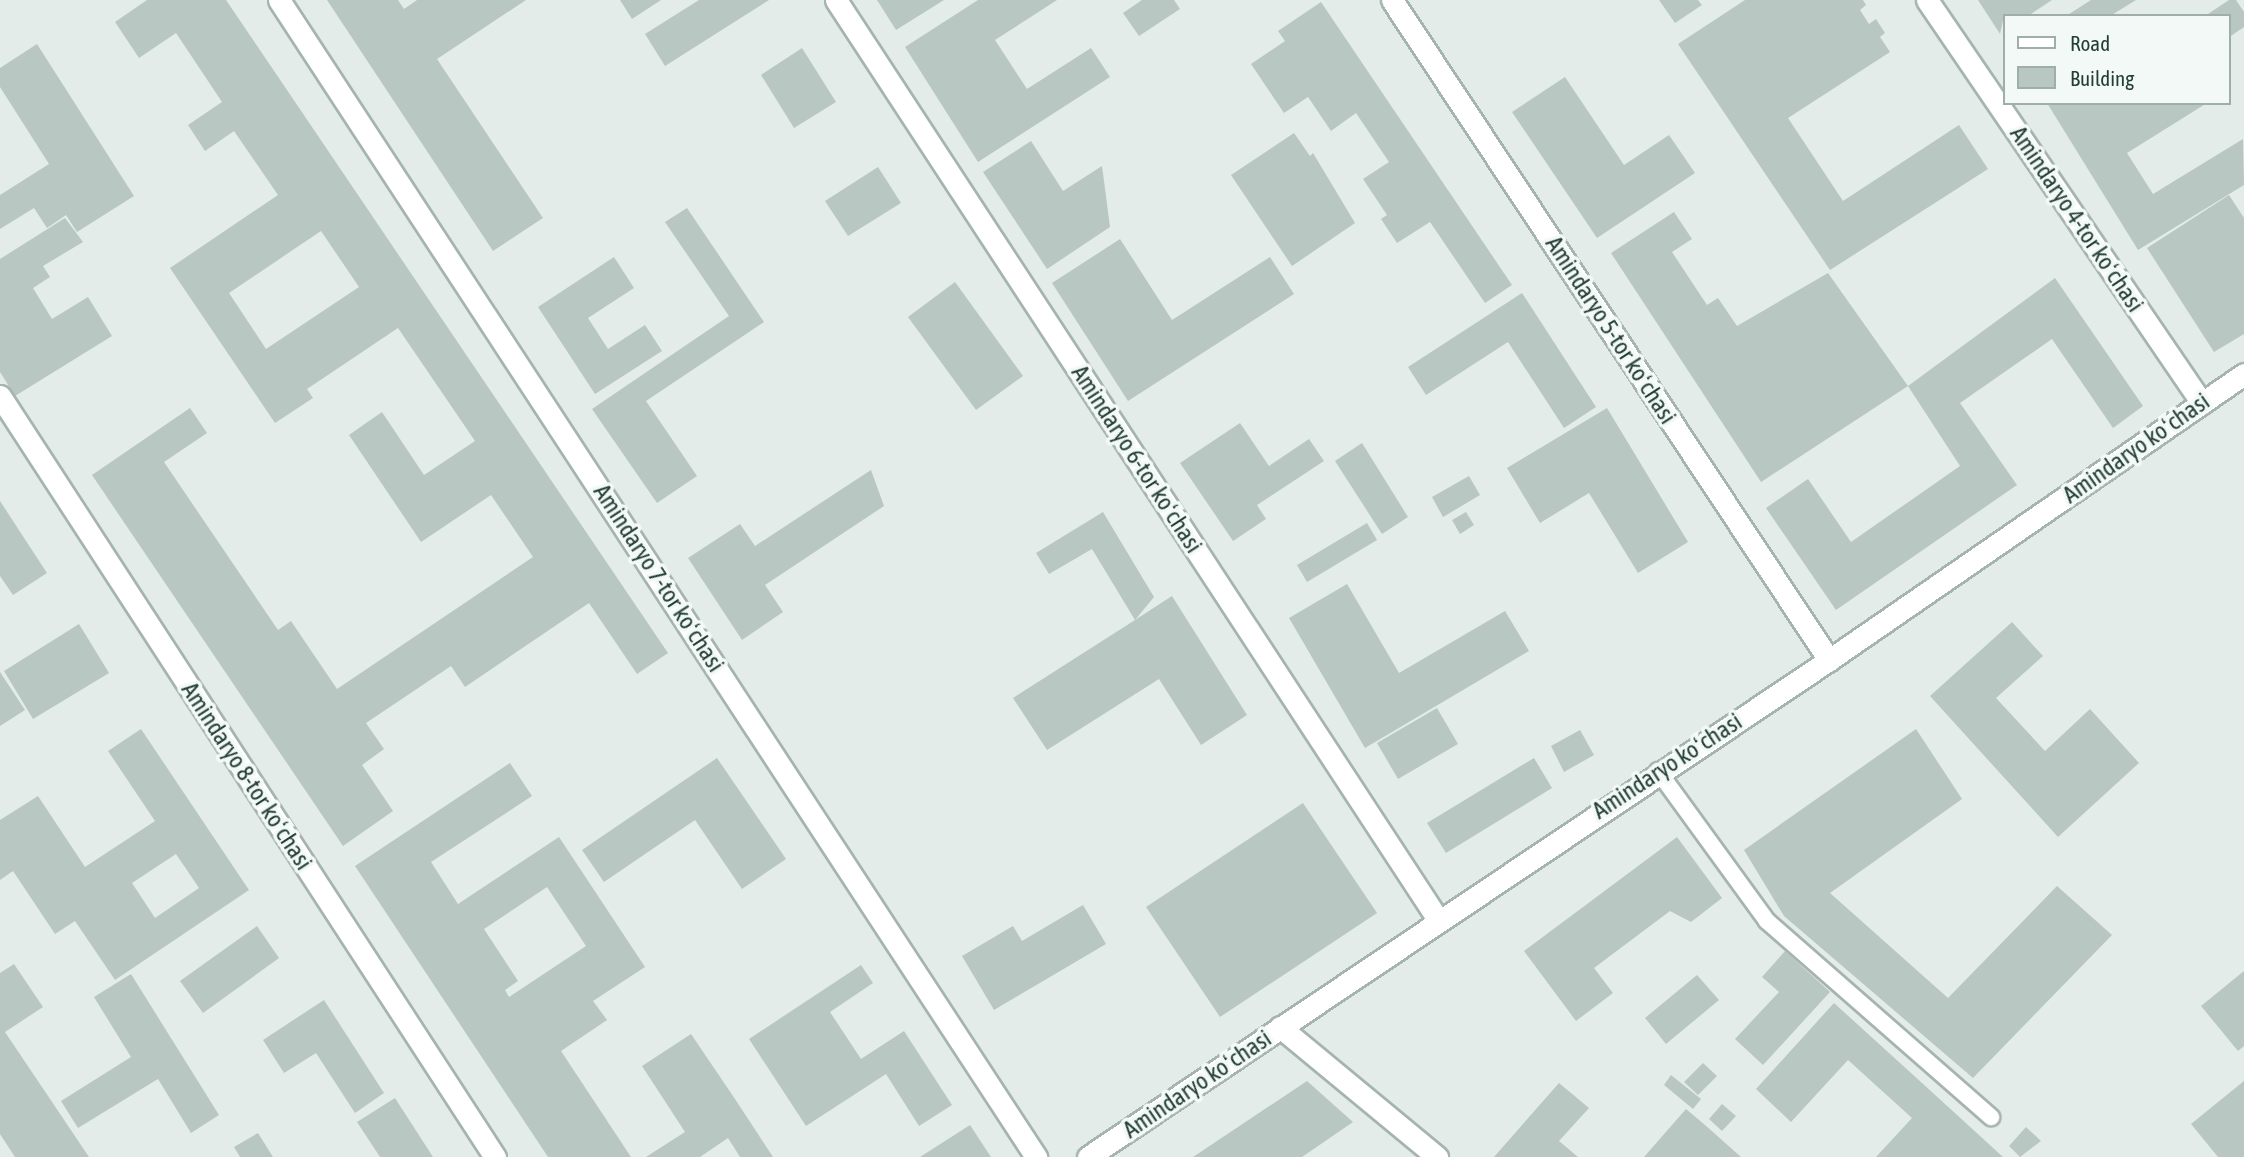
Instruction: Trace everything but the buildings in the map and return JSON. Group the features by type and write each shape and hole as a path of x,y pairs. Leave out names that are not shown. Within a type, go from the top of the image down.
{"street":[{"name":"Amindaryo 7-tor koʻchasi","path":"279,0 1036,1157"},
{"name":"Amindaryo 6-tor koʻchasi","path":"836,0 1437,918"},
{"name":"Amindaryo 5-tor koʻchasi","path":"1392,0 1829,660"},
{"name":"Amindaryo 4-tor koʻchasi","path":"1927,0 2202,402"},
{"name":"Amindaryo koʻchasi","path":"1088,1157 1437,918 1829,660 2244,374"},
{"name":"Amindaryo 8-tor koʻchasi","path":"0,396 495,1157"},
{"path":"1280,1027 1437,1157"}],"lane":[{"path":"1658,771 1767,921 1991,1117"}]}
